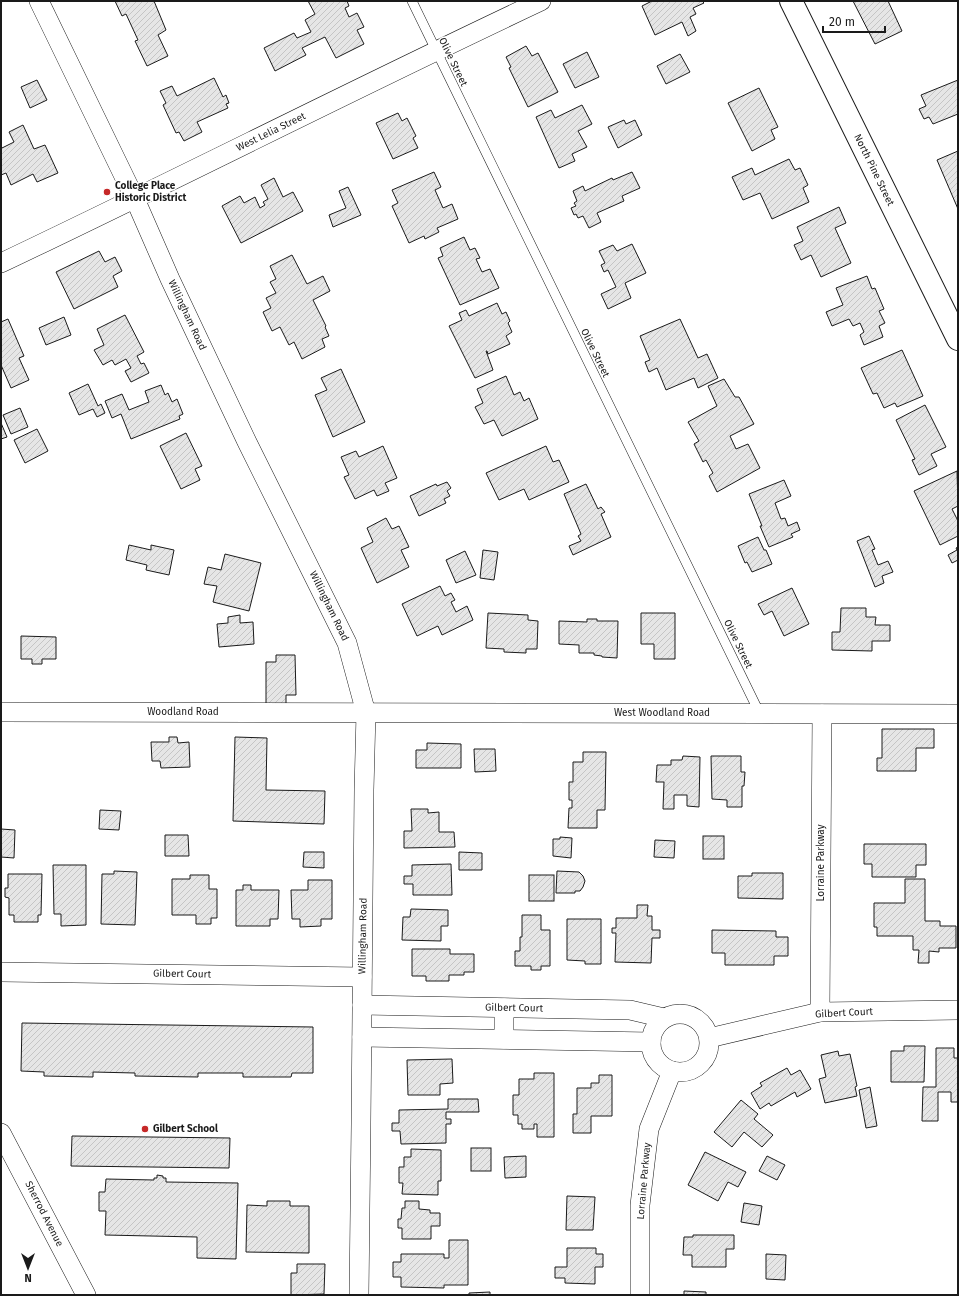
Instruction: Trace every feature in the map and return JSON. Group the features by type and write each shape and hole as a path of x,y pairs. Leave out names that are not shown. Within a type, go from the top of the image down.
{"main road":[{"name":"North Pine Street","path":"791,1 958,338"}],"street":[{"name":"Willingham Road","path":"39,1 135,199 170,279 244,435 347,643 366,713 358,1295"},
{"name":"West Lelia Street","path":"1,262 135,199 435,50 541,1"},
{"name":"Woodland Road","path":"1,712 366,713"},
{"name":"West Woodland Road","path":"366,713 958,714"},
{"name":"Lorraine Parkway","path":"820,1012 822,714"},
{"name":"Gilbert Court","path":"1,972 362,977"},
{"name":"Gilbert Court","path":"362,1006 630,1010 664,1018"},
{"path":"504,1008 504,1039"},
{"name":"Gilbert Court","path":"709,1038 820,1012 958,1010"},
{"path":"673,1014 692,1016 700,1021 706,1029 709,1038 709,1048 705,1057 699,1065 691,1070 681,1072 663,1066 656,1060 652,1051 651,1042 653,1032 657,1024 664,1018 673,1014"},
{"path":"362,1037 651,1042"},
{"name":"Lorraine Parkway","path":"640,1295 640,1205 649,1129 672,1070"},
{"name":"Sherrod Avenue","path":"1,1133 86,1295"}],"lane":[{"name":"Olive Street","path":"412,1 760,714"}],"building":[{"path":"115,1 154,1 166,30 158,35 168,56 147,66 135,41 138,40 126,14 122,16"},
{"path":"308,1 347,1 349,6 345,8 349,17 357,13 364,27 357,30 364,44 336,58 325,37 302,48 306,55 275,71 264,48 294,33 297,38 311,32 305,20 315,14"},
{"path":"652,1 702,1 704,3 693,8 696,14 690,17 696,31 688,36 682,22 655,35 642,6"},
{"path":"853,1 888,1 902,31 875,44"},
{"path":"526,46 532,56 538,53 558,92 528,107 509,68 511,67 506,57"},
{"path":"587,52 599,77 575,88 563,64"},
{"path":"680,54 690,72 666,84 657,66"},
{"path":"214,78 223,97 226,95 229,103 226,104 228,108 197,122 202,132 184,141 179,132 176,133 163,105 166,103 160,91 172,86 177,96"},
{"path":"37,80 47,100 30,108 21,87"},
{"path":"958,80 958,114 933,124 929,117 924,119 919,109 926,106 921,95"},
{"path":"759,88 778,127 771,130 775,139 752,151 728,103"},
{"path":"582,105 592,124 578,131 587,147 572,154 575,161 559,168 536,117 551,110 555,118"},
{"path":"398,113 402,121 407,118 416,136 413,138 418,148 393,159 376,123"},
{"path":"624,120 626,124 635,120 642,135 618,148 608,127"},
{"path":"23,125 34,149 45,145 58,173 37,182 33,174 11,185 6,173 1,175 1,146 2,148 14,142 9,132"},
{"path":"958,151 958,209 937,160"},
{"path":"789,159 795,170 800,168 808,185 803,188 809,202 772,219 760,193 743,200 732,177 752,168 755,175"},
{"path":"434,172 441,187 435,190 443,208 452,204 458,219 437,228 439,232 425,239 424,236 409,243 392,206 398,203 392,190"},
{"path":"632,172 640,188 622,196 624,201 597,213 601,222 589,228 583,216 578,218 576,214 574,215 571,208 576,206 574,203 577,201 573,191 583,186 585,191 612,178 613,180"},
{"path":"274,178 283,197 293,192 303,211 241,243 222,206 240,196 244,203 255,197 260,208 265,205 263,202 268,199 261,185"},
{"path":"348,187 361,215 333,227 329,215 346,208 339,191"},
{"path":"839,207 846,223 835,228 851,263 821,277 811,255 801,260 794,245 803,241 797,227"},
{"path":"464,237 470,250 475,248 480,258 476,259 482,272 490,269 499,288 460,305 438,258 443,256 440,248"},
{"path":"632,244 646,273 625,283 631,298 608,309 601,294 616,287 608,270 604,272 601,265 605,263 599,251 613,245 617,251"},
{"path":"99,251 105,262 115,257 122,271 113,276 118,287 74,309 56,272"},
{"path":"292,255 307,284 323,276 330,291 313,300 326,326 325,327 329,336 322,339 325,347 302,359 294,342 289,345 280,327 272,331 263,312 271,308 266,298 276,293 270,282 276,279 270,266"},
{"path":"867,276 872,289 875,288 884,309 879,311 885,323 879,326 883,337 864,345 860,335 864,332 860,323 853,326 849,319 832,326 826,312 843,305 836,288"},
{"path":"497,303 502,314 506,312 510,321 508,323 512,332 506,336 510,344 488,354 486,351 493,370 475,378 449,326 462,320 459,313 466,310 469,316"},
{"path":"125,315 144,352 137,356 141,364 144,363 149,373 131,382 125,371 131,368 126,359 115,365 112,360 103,365 94,350 104,345 97,329"},
{"path":"64,317 71,335 46,345 39,328"},
{"path":"8,319 24,356 19,358 29,380 11,388 1,365 1,322"},
{"path":"680,319 698,358 707,354 718,378 698,388 694,378 666,390 657,368 649,372 645,362 650,360 640,336"},
{"path":"902,350 923,396 897,407 895,403 884,408 877,393 873,394 861,368"},
{"path":"341,369 365,422 333,437 315,395 327,390 321,378"},
{"path":"506,376 514,395 520,392 524,401 529,398 538,419 502,436 494,420 484,424 475,407 483,403 477,389"},
{"path":"724,379 735,397 739,397 754,424 730,436 736,449 748,444 760,468 717,492 709,476 713,473 706,460 703,462 694,444 699,441 688,422 717,406 708,386"},
{"path":"88,384 98,406 101,404 105,413 97,417 93,409 79,415 69,393"},
{"path":"161,385 165,395 168,393 172,402 177,399 183,414 179,416 180,419 131,439 121,414 112,418 105,401 122,394 129,410 149,402 145,391"},
{"path":"925,405 946,447 931,454 937,466 919,475 912,460 915,459 896,420"},
{"path":"20,408 28,427 11,434 3,415"},
{"path":"1,423 7,437 1,439"},
{"path":"37,429 48,451 25,463 14,440"},
{"path":"186,433 202,466 195,469 200,480 181,489 160,446"},
{"path":"383,446 397,478 385,483 389,491 377,496 374,490 355,499 344,477 349,475 341,457 356,451 359,457"},
{"path":"546,446 553,462 559,460 569,482 529,500 524,489 499,500 486,473"},
{"path":"957,471 958,506 952,509 958,521 958,536 940,545 914,491"},
{"path":"784,480 791,496 775,503 781,519 785,518 788,526 797,522 800,530 791,534 793,537 769,547 749,494"},
{"path":"447,482 451,488 447,491 450,496 444,499 446,503 419,516 410,496 436,484 437,486"},
{"path":"586,484 598,509 601,507 605,512 601,514 611,537 573,555 569,546 581,541 578,536 581,534 564,494"},
{"path":"386,518 392,529 399,526 409,547 401,550 409,567 377,583 361,548 373,542 367,528"},
{"path":"869,536 875,549 872,550 878,565 888,561 893,572 882,576 884,583 875,587 857,541"},
{"path":"758,537 772,564 752,572 747,562 745,563 738,546"},
{"path":"129,545 151,550 151,545 174,550 169,575 146,570 147,565 126,560"},
{"path":"958,547 958,560 952,563 948,555 957,550 956,548"},
{"path":"483,550 498,552 494,580 480,578"},
{"path":"465,551 476,575 456,583 446,560"},
{"path":"225,554 261,563 249,611 213,602 217,586 204,584 208,567 221,570"},
{"path":"440,586 445,596 451,593 455,600 451,602 456,612 467,606 473,620 442,635 438,626 417,636 402,604"},
{"path":"792,588 809,624 784,636 772,611 764,615 758,604"},
{"path":"841,608 866,608 866,617 876,617 875,625 890,625 890,641 872,641 872,651 832,650 832,632 840,632"},
{"path":"488,613 528,615 528,620 538,621 537,649 526,649 526,653 504,652 504,649 486,648"},
{"path":"641,613 675,613 675,659 654,659 654,644 641,644"},
{"path":"240,615 240,623 253,622 254,644 219,647 217,624 228,623 228,617"},
{"path":"587,619 597,619 597,621 618,621 617,658 602,657 594,655 594,653 579,653 579,645 559,644 559,621 587,622"},
{"path":"21,636 56,637 56,659 42,659 42,664 32,664 32,659 21,659"},
{"path":"276,655 295,655 296,695 286,695 286,705 266,705 266,662 276,662"},
{"path":"882,729 934,729 934,748 916,748 916,771 877,771 877,758 882,758"},
{"path":"169,737 177,737 178,743 189,742 190,767 161,768 160,761 152,761 151,742 169,742"},
{"path":"235,737 267,738 266,790 325,791 324,824 233,821"},
{"path":"427,743 461,744 461,768 416,768 416,750 427,750"},
{"path":"474,749 495,749 496,771 475,772"},
{"path":"583,752 606,752 605,810 597,810 597,828 568,828 569,808 572,808 572,800 569,800 569,782 573,782 573,762 583,762"},
{"path":"683,756 700,757 699,807 687,806 687,795 674,795 674,809 663,809 664,782 656,782 657,765 671,765 671,760 682,760"},
{"path":"711,756 741,756 741,772 745,772 744,786 742,786 742,807 727,807 727,800 712,799"},
{"path":"411,809 428,809 428,813 439,812 439,832 454,832 455,847 404,848 404,831 412,831"},
{"path":"100,810 121,811 119,830 99,829"},
{"path":"1,829 15,830 14,858 1,857"},
{"path":"165,835 188,835 189,856 165,856"},
{"path":"703,836 724,836 724,859 703,859"},
{"path":"560,837 572,838 571,858 553,856 553,839 560,839"},
{"path":"655,840 675,841 674,858 654,857"},
{"path":"864,844 926,844 926,865 916,865 916,877 872,877 872,864 864,864"},
{"path":"304,852 324,852 324,868 303,867"},
{"path":"459,852 482,853 482,870 459,870"},
{"path":"451,864 452,895 413,895 413,884 404,884 404,876 412,876 412,865"},
{"path":"53,865 86,865 86,925 61,926 61,914 54,914"},
{"path":"114,871 137,872 135,925 101,924 102,874 114,874"},
{"path":"557,871 579,872 585,881 583,887 580,891 575,891 575,893 556,893"},
{"path":"752,873 783,873 783,899 738,898 738,876 752,876"},
{"path":"8,874 42,874 41,915 38,915 38,922 14,922 14,915 9,915 9,898 5,897 5,888 8,888"},
{"path":"190,875 209,875 209,889 217,889 217,918 211,918 211,924 196,924 196,915 172,915 172,879 190,879"},
{"path":"529,875 554,875 554,901 529,901"},
{"path":"905,879 925,879 925,921 940,921 940,926 956,926 956,948 939,948 939,952 929,951 929,963 918,963 919,950 913,950 913,936 877,936 877,927 874,927 874,903 905,903"},
{"path":"308,880 332,880 332,919 321,919 321,926 300,927 300,919 292,919 291,890 308,890"},
{"path":"243,885 251,885 251,890 279,890 278,919 270,919 270,926 236,926 236,890 243,890"},
{"path":"637,905 648,905 647,916 652,916 652,930 660,930 660,938 652,938 651,963 615,962 616,933 612,933 612,928 616,928 616,918 637,918"},
{"path":"411,909 448,910 448,926 441,926 441,941 402,940 403,917 410,917"},
{"path":"522,915 541,915 541,930 550,930 550,966 541,966 541,970 531,970 531,966 515,966 515,951 520,951 520,937 522,937"},
{"path":"567,919 601,919 601,964 585,964 585,961 567,960"},
{"path":"712,930 776,931 776,937 788,937 788,956 774,956 774,965 725,965 725,953 712,953"},
{"path":"412,949 450,949 450,954 474,954 474,972 464,972 464,975 449,975 449,981 426,981 426,976 412,976"},
{"path":"22,1023 313,1027 313,1073 292,1073 291,1077 243,1077 243,1073 198,1073 198,1077 135,1076 135,1073 93,1072 93,1077 44,1076 44,1072 21,1071"},
{"path":"904,1046 925,1046 924,1082 891,1082 891,1051 904,1051"},
{"path":"936,1048 954,1048 954,1058 958,1058 958,1102 951,1102 951,1092 938,1092 938,1121 922,1121 923,1087 936,1087"},
{"path":"838,1051 839,1056 850,1054 857,1086 855,1087 857,1096 825,1103 819,1079 826,1077 821,1055"},
{"path":"452,1059 453,1083 440,1084 440,1095 408,1095 407,1060"},
{"path":"787,1068 791,1075 800,1070 811,1089 797,1097 795,1092 771,1106 769,1103 760,1109 751,1093 762,1086 760,1083"},
{"path":"534,1073 554,1073 554,1137 537,1137 537,1124 534,1124 534,1129 522,1129 522,1124 518,1124 518,1115 513,1115 513,1095 519,1095 519,1079 534,1079"},
{"path":"599,1075 612,1075 612,1116 591,1116 591,1133 573,1133 573,1114 577,1114 577,1088 591,1088 591,1083 599,1083"},
{"path":"870,1087 877,1126 866,1128 859,1090"},
{"path":"448,1099 478,1099 479,1112 446,1112 446,1119 451,1119 451,1124 446,1124 446,1143 401,1144 400,1131 392,1131 392,1123 399,1123 399,1110 448,1109"},
{"path":"741,1100 758,1114 754,1119 773,1135 762,1147 744,1132 732,1147 714,1132"},
{"path":"72,1136 230,1138 229,1168 71,1166"},
{"path":"471,1148 491,1148 491,1171 471,1171"},
{"path":"411,1149 441,1150 441,1181 438,1181 438,1195 402,1194 403,1183 399,1183 399,1167 404,1167 404,1157 411,1157"},
{"path":"705,1152 746,1172 738,1187 728,1182 718,1201 688,1185"},
{"path":"526,1156 526,1177 505,1178 504,1157"},
{"path":"767,1156 785,1165 777,1180 759,1171"},
{"path":"157,1175 166,1178 166,1182 238,1183 236,1259 197,1258 197,1237 105,1235 106,1211 99,1211 99,1192 105,1192 106,1179 154,1180 154,1178 157,1178"},
{"path":"567,1196 595,1197 593,1230 566,1230"},
{"path":"267,1201 290,1201 290,1206 309,1206 309,1253 246,1252 247,1205 267,1206"},
{"path":"405,1201 419,1201 419,1209 430,1210 430,1213 440,1213 440,1226 431,1226 431,1239 402,1239 402,1228 398,1228 398,1219 401,1219 402,1208 405,1208"},
{"path":"744,1203 762,1206 759,1225 741,1222"},
{"path":"693,1235 734,1235 734,1249 726,1249 726,1267 692,1267 692,1255 683,1255 684,1237 693,1237"},
{"path":"449,1240 468,1240 468,1285 444,1285 444,1288 401,1287 401,1277 393,1277 393,1262 401,1262 401,1254 444,1254 444,1258 449,1258"},
{"path":"567,1248 596,1248 596,1254 603,1254 603,1267 595,1267 595,1284 565,1283 565,1278 555,1278 555,1267 567,1267"},
{"path":"766,1254 786,1255 785,1280 766,1279"},
{"path":"297,1264 325,1264 324,1294 291,1295 291,1273 297,1273"},
{"path":"684,1291 706,1292 706,1295 684,1295"},
{"path":"490,1292 490,1295 469,1295 469,1293"}],"place":[{"name":"College Place Historic District","path":"107,192"},
{"name":"Gilbert School","path":"145,1129"}]}
